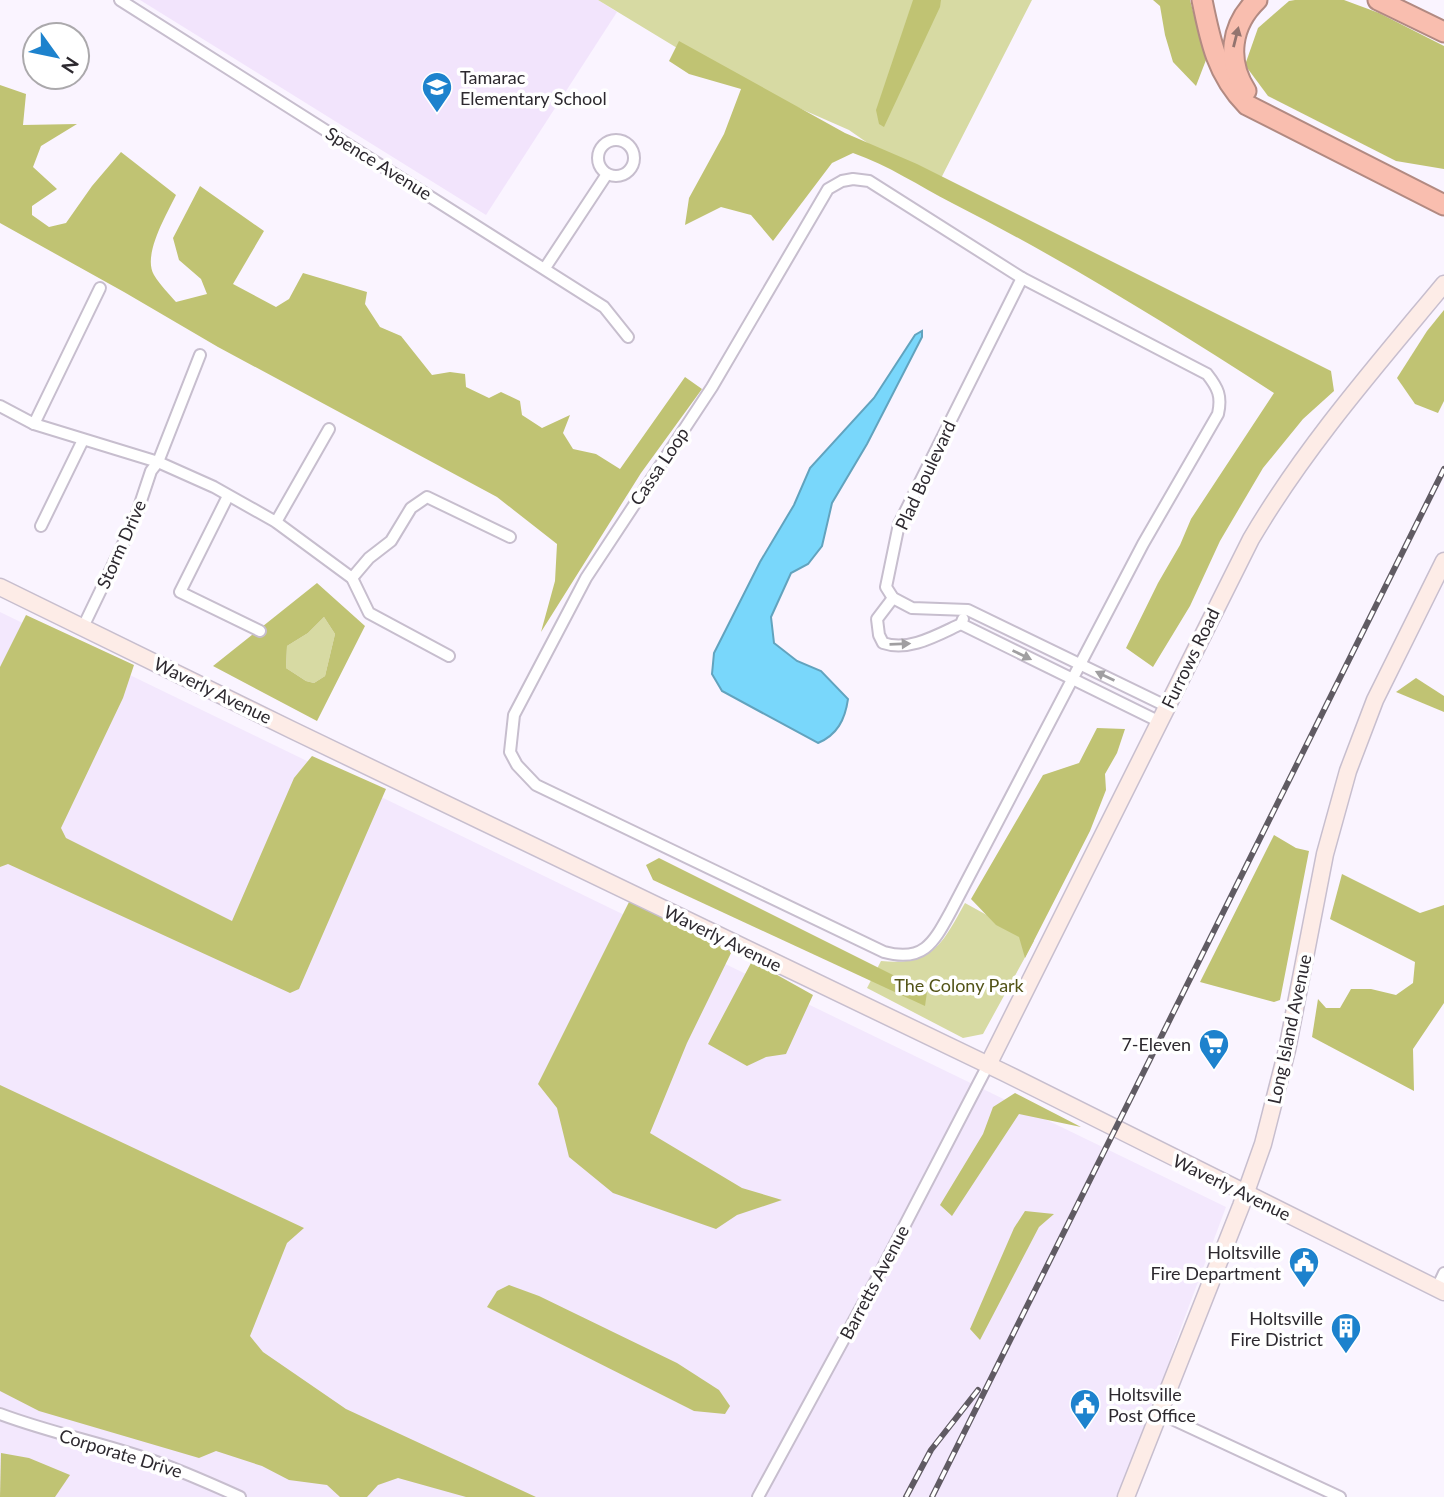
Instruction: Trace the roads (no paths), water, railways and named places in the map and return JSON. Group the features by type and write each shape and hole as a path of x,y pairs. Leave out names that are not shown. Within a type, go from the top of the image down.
{"highway":[{"path":"1202,0 1209,40 1223,74 1247,105 1444,205"},
{"path":"1257,0 1247,11 1237,30 1234,61 1246,90 1270,117"},
{"path":"1364,0 1403,12"},
{"path":"1378,0 1444,32"}],"street":[{"name":"Spence Avenue","path":"120,0 604,307 628,337"},
{"path":"545,268 607,174"},
{"name":"Cassa Loop","path":"842,181 869,181 1023,278 1206,374 1217,387 1221,400 1218,414 1143,544 1081,664 933,943 914,955 898,956 884,952 537,785 517,765 510,752 514,715 586,578 712,387 828,189 842,181"},
{"name":"Plad Boulevard","path":"893,598 886,587 899,524 1023,278"},
{"name":"Furrows Road","path":"988,1065 1232,572 1282,488 1328,425 1444,284"},
{"path":"34,424 100,288"},
{"name":"Storm Drive","path":"83,627 135,519 151,471 158,462 200,355"},
{"path":"0,405 34,424 158,462 214,487 276,522 352,578 369,613 449,656"},
{"path":"276,522 329,429"},
{"path":"41,526 83,440"},
{"path":"228,496 180,592 260,631"},
{"path":"352,578 369,558 391,541 411,508 427,497 510,537"},
{"name":"Long Island Avenue","path":"1126,1497 1263,1144 1287,1050 1325,854 1343,788 1375,700 1444,561"},
{"name":"Waverly Avenue","path":"0,587 988,1065 1440,1290"},
{"path":"968,610 961,624 919,643 892,646 883,643 879,635 877,619 893,598 912,608 968,610 1081,664 1162,714"},
{"path":"961,624 1073,680 1162,714"},
{"name":"Barretts Avenue","path":"758,1497 882,1269 988,1065"},
{"path":"1440,1290 1444,1273"},
{"path":"1159,1413 1340,1497"},
{"name":"Corporate Drive","path":"0,1414 37,1428 142,1457 187,1473 240,1497"}],"water":[{"path":"922,331 922,337 867,444 832,503 822,546 808,564 791,573 771,617 774,643 797,661 821,671 848,699 839,726 830,736 818,743 722,691 712,674 714,653 760,562 794,505 810,468 874,398 915,335"}],"railway":[{"path":"932,1497 1444,469"},
{"path":"906,1497 931,1450 978,1390"}],"place":[{"name":"Tamarac Elementary School","path":"437,114"},
{"name":"7-Eleven","path":"1214,1071"},
{"name":"Holtsville Fire Department","path":"1304,1289"},
{"name":"Holtsville Fire District","path":"1346,1355"},
{"name":"Holtsville Post Office","path":"1085,1431"}],"park label":[{"name":"The Colony Park","path":"959,985"}]}
